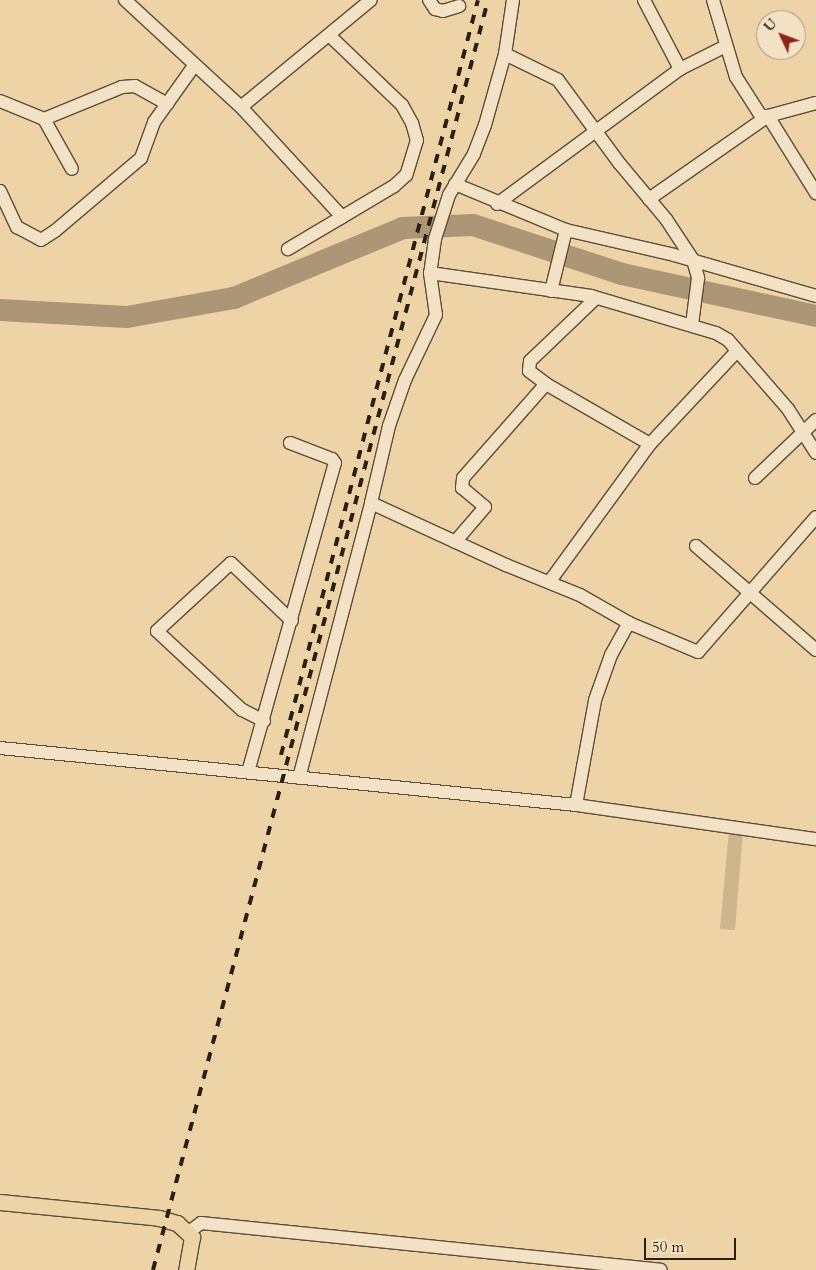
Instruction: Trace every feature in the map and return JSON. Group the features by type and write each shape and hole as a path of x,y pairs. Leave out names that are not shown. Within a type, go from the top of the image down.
{"main road":[{"path":"0,1202 159,1218 177,1223 190,1232 192,1243 186,1270"}],"street":[{"path":"125,0 241,108 342,217"},
{"path":"241,108 371,0"},
{"path":"429,0 435,9 443,11 459,6"},
{"path":"299,778 402,390 436,315 430,273 436,239 452,190 476,147 505,54 513,0"},
{"path":"644,0 680,69"},
{"path":"713,0 736,76 761,116 768,116 816,103"},
{"path":"288,249 394,186 406,175 417,140 412,123 402,106 330,36"},
{"path":"497,204 680,69 726,46"},
{"path":"505,54 558,80 594,132 649,199 693,260 698,278 696,308 692,325"},
{"path":"0,191 17,227 41,240 141,158 154,122 194,66"},
{"path":"44,118 122,87 135,86 167,104"},
{"path":"0,101 44,118 72,169"},
{"path":"768,116 816,193"},
{"path":"649,199 768,116"},
{"path":"452,190 497,204 566,232 693,260 816,296"},
{"path":"552,288 566,232"},
{"path":"430,273 552,288 596,298 692,325 728,340 788,409 816,453"},
{"path":"596,298 530,361 529,371 546,384 650,444"},
{"path":"550,582 650,444 737,351"},
{"path":"455,542 485,507 462,488 463,478 546,384"},
{"path":"755,478 816,420"},
{"path":"248,772 292,621 334,462 332,459 290,443"},
{"path":"371,503 455,542 550,582 629,623 698,652 816,517"},
{"path":"696,546 748,594 816,650"},
{"path":"264,721 242,710 157,631 231,563 292,621"},
{"path":"576,805 595,700 611,655 629,623"},
{"path":"0,748 576,805 816,839"},
{"path":"190,1232 201,1223 661,1270"}],"shaded area":[{"path":"729,830 743,831 735,930 720,929"}],"waterway":[{"path":"0,310 127,317 234,298 403,228 473,225 622,274 816,316"}],"railway":[{"path":"281,755 478,0"},
{"path":"153,1270 488,0"}]}
